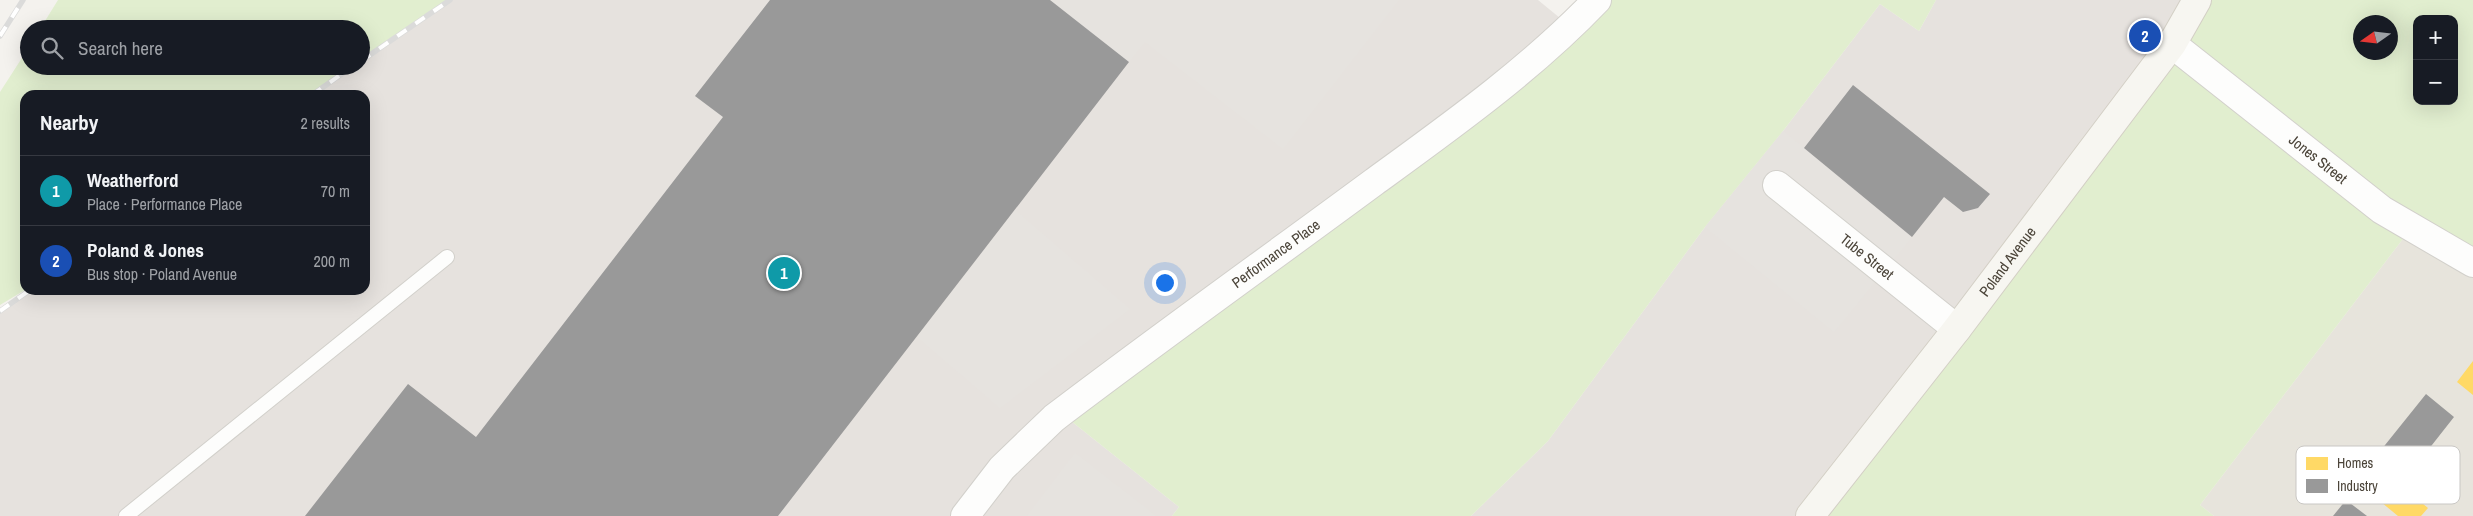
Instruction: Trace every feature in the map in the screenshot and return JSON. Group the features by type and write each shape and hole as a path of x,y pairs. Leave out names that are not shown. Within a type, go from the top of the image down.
{"main road":[{"name":"Poland Avenue","path":"1810,516 1956,329 2172,44 2197,0"}],"street":[{"name":"Performance Place","path":"965,516 1002,468 1054,418 1429,142 1512,78 1571,27 1596,0"},
{"name":"Jones Street","path":"2172,44 2382,210 2473,263"},
{"name":"Tube Street","path":"1777,185 1956,329"}],"lane":[{"path":"126,516 447,257"}],"shaded area":[{"path":"450,0 1538,0 1571,27 1061,413 1179,507 1172,516 0,516 0,313 24,295 370,295 370,90 319,90 340,75 370,75 370,55"},
{"path":"1050,0 1399,0 1283,149 1145,42 1129,62"},
{"path":"1936,0 2197,0 1810,516 1471,516 1548,441 1705,227 1783,131 1880,4 1919,31"},
{"path":"1783,131 1912,237 1834,332 1705,227"},
{"path":"1015,210 1130,309 1000,408 917,337"},
{"path":"2412,227 2473,263 2473,516 2214,516 2200,505"},
{"path":"1075,453 1155,515 1027,516"}],"green space":[{"path":"58,0 450,0 370,55 370,20 46,20"},
{"path":"1597,0 1936,0 1919,31 1880,4 1783,131 1705,227 1548,441 1471,516 1172,516 1179,507 1061,413"},
{"path":"2197,0 2473,0 2473,263 2412,227 2200,505 2214,516 1810,516"},
{"path":"20,61 20,75 340,75 319,90 20,90 20,293 0,305 0,92"}],"building: Homes":[{"path":"2473,361 2473,395 2457,382"},
{"path":"2383,504 2423,504 2428,508 2421,516 2398,516"}],"building: Industry":[{"path":"770,0 1050,0 1129,62 778,516 305,516 408,384 476,437 723,117 695,96"},
{"path":"1853,85 1990,194 1978,208 1963,212 1944,197 1912,237 1804,148"},
{"path":"2426,394 2454,417 2431,446 2384,446"},
{"path":"2343,504 2351,504 2367,516 2333,516"}],"railway":[{"path":"0,36 23,0"},
{"path":"370,55 450,0"},
{"path":"319,90 340,75"},
{"path":"0,311 23,295"}],"place":[{"name":"Poland & Jones","path":"2145,36"},
{"name":"Weatherford","path":"784,273"}]}
